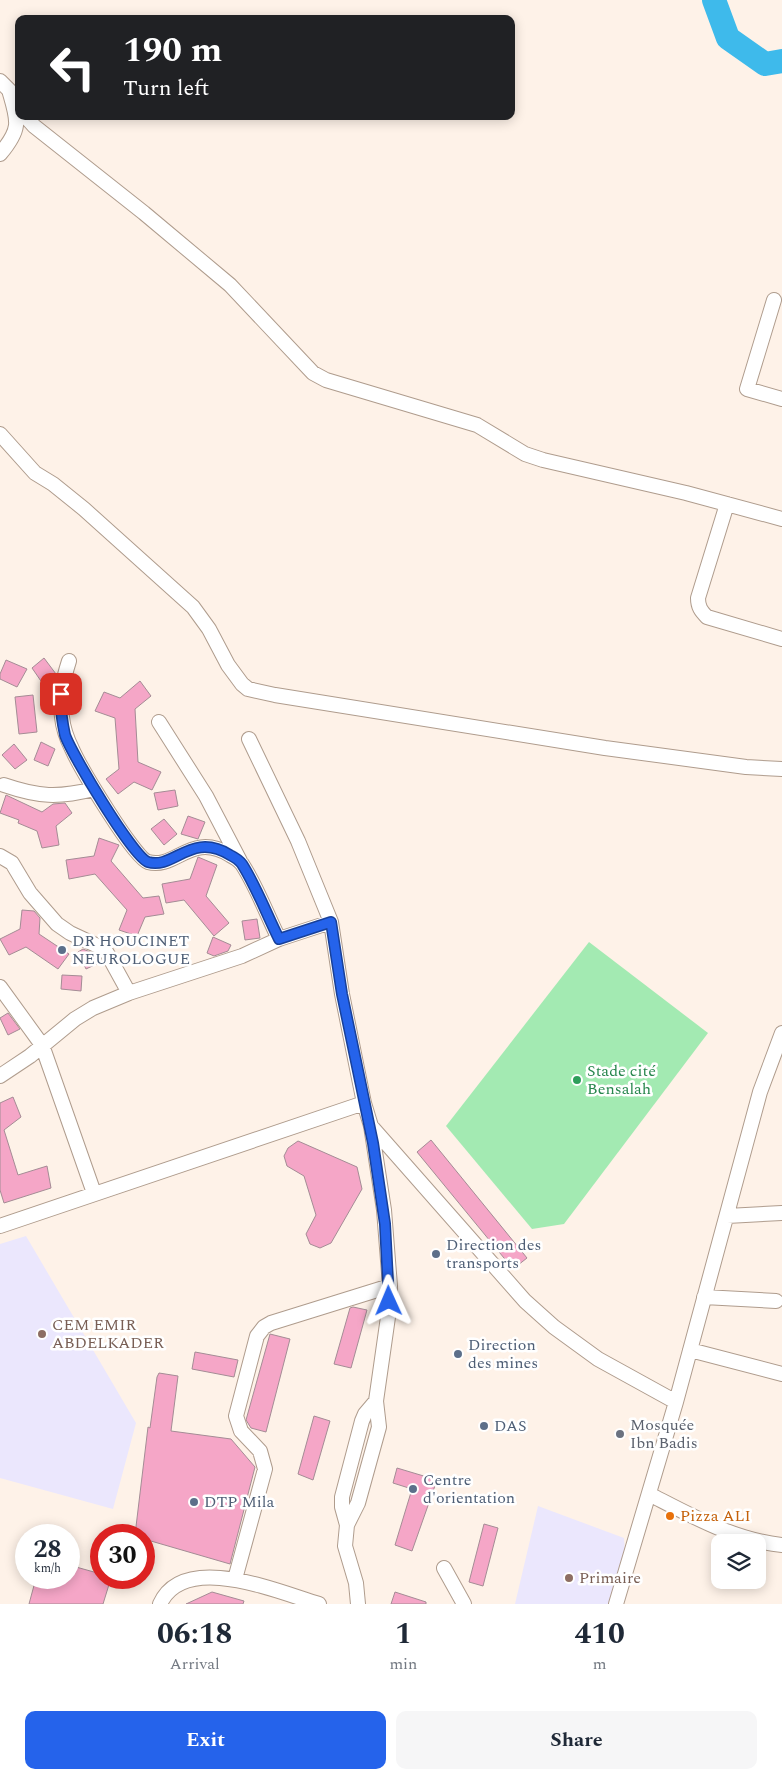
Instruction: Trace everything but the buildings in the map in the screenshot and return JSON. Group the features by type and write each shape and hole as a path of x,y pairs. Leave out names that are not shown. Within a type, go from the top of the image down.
{"street":[{"path":"5,85 15,101"},
{"path":"5,85 15,112"},
{"path":"0,154 16,132 17,120"},
{"path":"29,120 230,285 313,373 326,380 477,425 525,454 543,460 782,519"},
{"path":"774,300 747,389 782,399"},
{"path":"0,434 35,474 53,484 84,509 193,607 209,629 232,670 248,689 275,695 605,748 746,767 782,769"},
{"path":"727,504 698,598 700,611 707,617 782,639"},
{"path":"69,661 62,682 60,705 66,736 94,789 136,851 145,861 158,864 195,847 212,848 228,854 241,862"},
{"path":"159,722 206,796 279,939"},
{"path":"250,739 298,841 331,922 342,994 364,1103 371,1126 384,1210 390,1286 388,1317 376,1401 379,1427 358,1503 347,1525"},
{"path":"4,785 30,794 53,796 77,794 94,789"},
{"path":"0,856 12,863 30,893 57,924 70,933 100,947 107,953 130,994"},
{"path":"0,1076 75,1019 93,1008 242,956 279,939 331,922"},
{"path":"0,988 42,1045 94,1193"},
{"path":"616,1604 676,1402 760,1092 782,1032"},
{"path":"0,1226 364,1103"},
{"path":"371,1126 525,1301 554,1327 598,1359 676,1402"},
{"path":"727,1216 782,1213"},
{"path":"234,1579 265,1469 260,1451 241,1432 236,1416 257,1336 264,1327 271,1323 390,1286"},
{"path":"704,1297 776,1302"},
{"path":"690,1350 782,1374"},
{"path":"358,1604 356,1583 345,1546 347,1525 342,1507 342,1497 362,1421 365,1414 376,1401"},
{"path":"649,1494 710,1526 762,1543 782,1544"},
{"path":"444,1568 464,1604"},
{"path":"160,1604 164,1595 181,1581 195,1578 234,1579 319,1604"}],"shaded area":[{"name":"CEM EMIR ABDELKADER","path":"26,1236 136,1423 113,1509 0,1478 0,1244"},
{"name":"Primaire","path":"538,1506 624,1538 625,1552 609,1604 515,1604"}],"green space":[{"name":"Stade cité Bensalah","path":"589,942 708,1033 564,1224 532,1229 446,1126"}],"waterway":[{"path":"714,0 728,38 765,64 782,61"}],"place":[{"name":"DR HOUCINET NEUROLOGUE","path":"62,950"},
{"name":"Stade cité Bensalah","path":"577,1080"},
{"name":"Direction des transports","path":"436,1254"},
{"name":"CEM EMIR ABDELKADER","path":"42,1334"},
{"name":"Direction des mines","path":"458,1354"},
{"name":"DAS","path":"484,1426"},
{"name":"Mosquée Ibn Badis","path":"620,1434"},
{"name":"Centre d'orientation","path":"413,1489"},
{"name":"DTP Mila","path":"194,1502"},
{"name":"Pizza ALI","path":"670,1516"},
{"name":"Primaire","path":"569,1578"}],"route":[{"path":"61,694 62,718 66,736 73,752 94,789 136,851 145,861 158,864 195,847 212,848 228,854 241,862 279,939 331,922 342,994 364,1103 371,1126 384,1210 390,1286 389,1301"}]}
